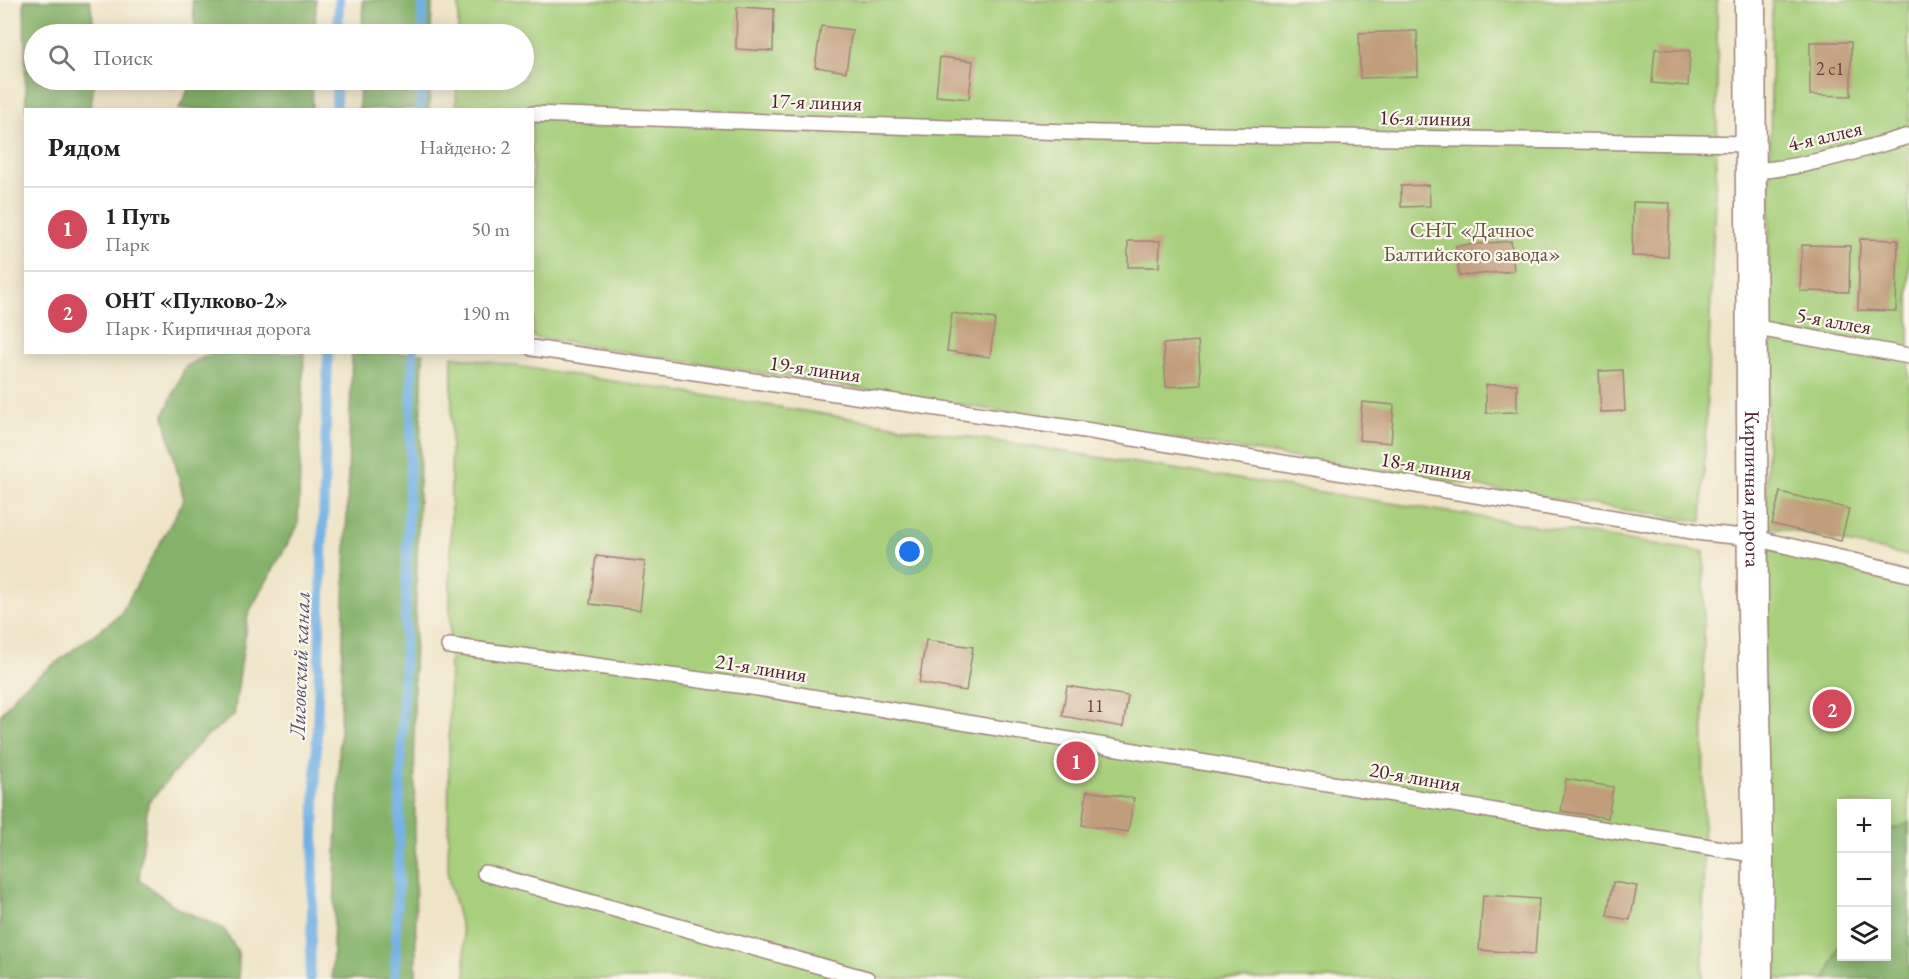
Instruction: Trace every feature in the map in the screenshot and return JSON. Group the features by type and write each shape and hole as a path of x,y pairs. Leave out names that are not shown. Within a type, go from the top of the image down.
{"street":[{"name":"Кирпичная дорога","path":"1750,0 1758,855 1756,979"}],"lane":[{"name":"17-я линия","path":"534,114 1098,133"},
{"name":"16-я линия","path":"1098,133 1751,158"},
{"name":"4-я аллея","path":"1751,158 1771,170 1861,150 1909,136"},
{"name":"5-я аллея","path":"1752,327 1909,356"},
{"name":"19-я линия","path":"534,348 1091,431"},
{"name":"18-я линия","path":"1091,431 1704,533 1754,538 1909,574"},
{"name":"21-я линия","path":"449,646 752,687 1066,739"},
{"name":"20-я линия","path":"1066,739 1758,855"},
{"path":"485,873 867,979"}],"green space":[{"path":"24,0 90,0 94,24 24,24"},
{"path":"192,0 316,0 315,24 195,24"},
{"path":"363,0 432,0 431,24 362,24"},
{"name":"СНТ «Дачное Балтийского завода»","path":"459,0 1717,0 1717,145 1702,522 534,337 534,108 456,108 457,90 534,90 534,24 458,24"},
{"path":"1772,0 1909,0 1909,556 1766,526"},
{"path":"26,90 93,90 90,108 26,108"},
{"path":"188,90 313,90 312,108 179,108"},
{"path":"360,90 430,90 429,108 359,108"},
{"path":"210,354 304,354 298,525 248,614 234,715 202,740 148,803 139,880 179,909 224,929 238,952 239,979 0,979 0,716 18,691 120,615 184,500 164,415 185,367"},
{"path":"352,354 423,354 414,669 416,979 332,979"},
{"path":"452,356 1704,552 1703,979 466,979 464,938 448,877"},
{"path":"1754,538 1909,573 1909,979 1757,979"},
{"path":"1909,823 1909,979 1826,979 1837,951 1837,961 1891,961 1891,830"}],"building":[{"path":"737,7 774,9 773,51 736,49"},
{"path":"821,26 852,30 846,72 815,67"},
{"path":"1417,31 1418,76 1360,78 1359,33"},
{"path":"1810,42 1851,42 1851,96 1810,95"},
{"path":"1655,49 1690,51 1688,86 1652,83"},
{"path":"940,57 973,61 969,99 936,96"},
{"path":"1429,185 1430,206 1401,207 1401,186"},
{"path":"1633,202 1670,203 1668,257 1632,256"},
{"path":"1860,239 1898,240 1896,311 1858,310"},
{"path":"1128,241 1160,241 1159,267 1128,267"},
{"path":"1511,241 1514,271 1459,276 1456,246"},
{"path":"1802,245 1850,246 1849,292 1800,291"},
{"path":"952,313 995,319 990,357 947,351"},
{"path":"1198,341 1201,385 1166,387 1163,344"},
{"path":"1623,370 1625,411 1601,412 1599,371"},
{"path":"1517,384 1517,412 1486,413 1486,385"},
{"path":"1362,402 1394,405 1391,443 1359,440"},
{"path":"1780,492 1849,509 1841,541 1772,524"},
{"path":"596,556 645,562 640,610 590,604"},
{"path":"926,640 973,647 966,691 919,683"},
{"path":"1067,686 1128,696 1123,727 1062,716"},
{"path":"1566,779 1613,787 1608,818 1561,811"},
{"path":"1087,791 1134,798 1128,832 1082,825"},
{"path":"1613,882 1637,886 1630,920 1607,916"},
{"path":"1483,895 1539,899 1535,954 1479,950"}],"waterway":[{"name":"Лиговский канал","path":"338,24 339,0"},
{"path":"422,24 423,0"},
{"name":"Лиговский канал","path":"336,90 336,108"},
{"path":"420,108 421,90"},
{"name":"Лиговский канал","path":"310,979 328,354"},
{"path":"395,979 413,354"}],"place":[{"name":"ОНТ «Пулково-2»","path":"1832,709"},
{"name":"1 Путь","path":"1076,761"}]}
